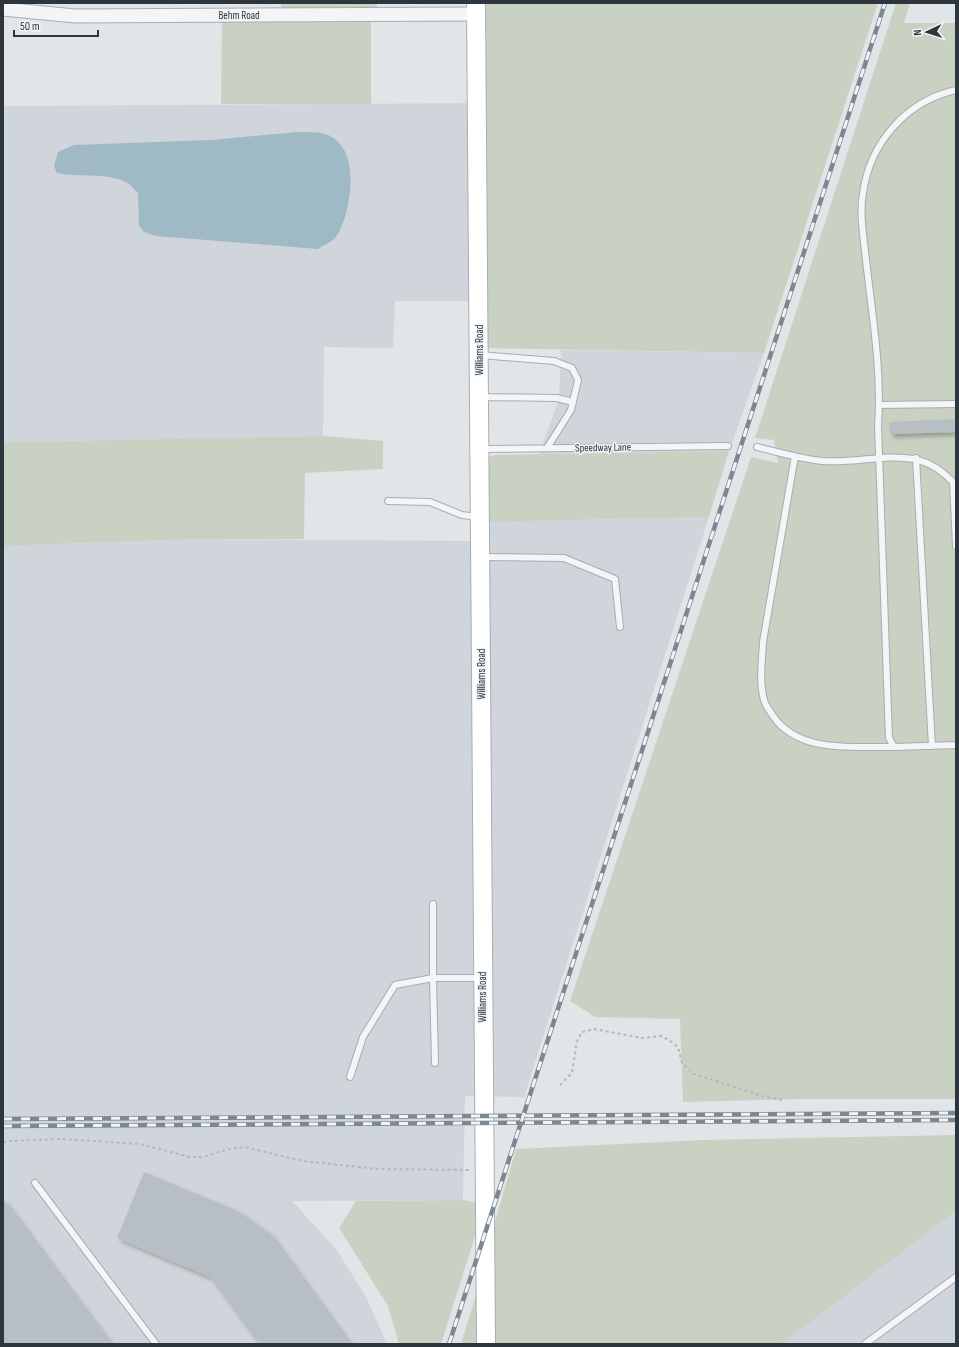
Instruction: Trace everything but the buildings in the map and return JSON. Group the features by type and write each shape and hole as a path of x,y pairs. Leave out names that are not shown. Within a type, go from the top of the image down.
{"main road":[{"name":"Williams Road","path":"476,9 482,978 486,1344"}],"street":[{"name":"Behm Road","path":"3,9 75,16 476,9"}],"lane":[{"path":"894,747 889,738 878,426 879,388 863,227 862,194 871,160 887,135 903,115 923,102 942,93 956,90"},
{"path":"479,355 554,361 572,368 578,380 571,410 547,448"},
{"path":"479,397 550,398 573,402"},
{"path":"879,405 956,404"},
{"name":"Speedway Lane","path":"479,449 728,446"},
{"path":"757,447 795,456 829,461 879,458 916,458 936,466 954,484 956,546"},
{"path":"795,456 762,642 761,674 764,701 777,722 794,736 824,745 894,747 956,745"},
{"path":"916,458 932,746"},
{"path":"388,501 430,502 462,515 480,517"},
{"path":"480,557 564,558 615,579 620,627"},
{"path":"433,904 435,1063"},
{"path":"350,1077 363,1037 395,985 433,978 482,978"},
{"path":"35,1183 156,1344"},
{"path":"864,1344 956,1278"}],"path":[{"path":"560,1085 572,1073 577,1041 582,1032 594,1029 642,1038 661,1036 678,1047 682,1063 694,1074 765,1097 784,1100"},
{"path":"3,1142 62,1139 140,1144 190,1157 203,1157 229,1149 245,1148 302,1161 378,1169 484,1170"}],"shaded area":[{"path":"281,3 377,3 377,11 281,11"},
{"path":"481,3 878,3 764,353 485,348"},
{"path":"896,3 910,3 904,23 956,23 956,1099 800,1099 683,1102 680,1019 595,1017 570,1001 751,457 778,463 774,440 755,438"},
{"path":"371,19 371,104 221,104 222,21"},
{"path":"482,103 485,301 395,301 393,348 324,347 323,436 3,442 3,106"},
{"path":"561,350 764,353 729,451 539,454 559,399"},
{"path":"323,436 383,441 383,469 305,473 304,539 197,539 3,546 3,442"},
{"path":"729,451 709,517 486,522 486,461 489,457 495,455"},
{"path":"709,517 524,1097 465,1096 463,1200 292,1201 336,1249 365,1295 387,1344 3,1344 3,546 197,539 472,541 486,522"},
{"path":"956,1135 956,1211 782,1344 492,1344 490,1239 516,1149 703,1140"},
{"path":"463,1200 475,1202 476,1233 441,1344 399,1344 388,1306 339,1228 356,1201"},
{"path":"956,1211 956,1344 782,1344"},
{"path":"478,1288 479,1344 461,1344"}],"water":[{"path":"298,132 320,133 332,137 341,145 347,157 350,170 349,200 341,227 334,239 318,249 156,236 144,232 139,226 138,193 128,183 109,177 57,173 54,166 58,152 74,145 211,140"}],"railway":[{"path":"449,1344 885,3"},
{"path":"3,1119 956,1113"},
{"path":"3,1126 956,1120"}]}
